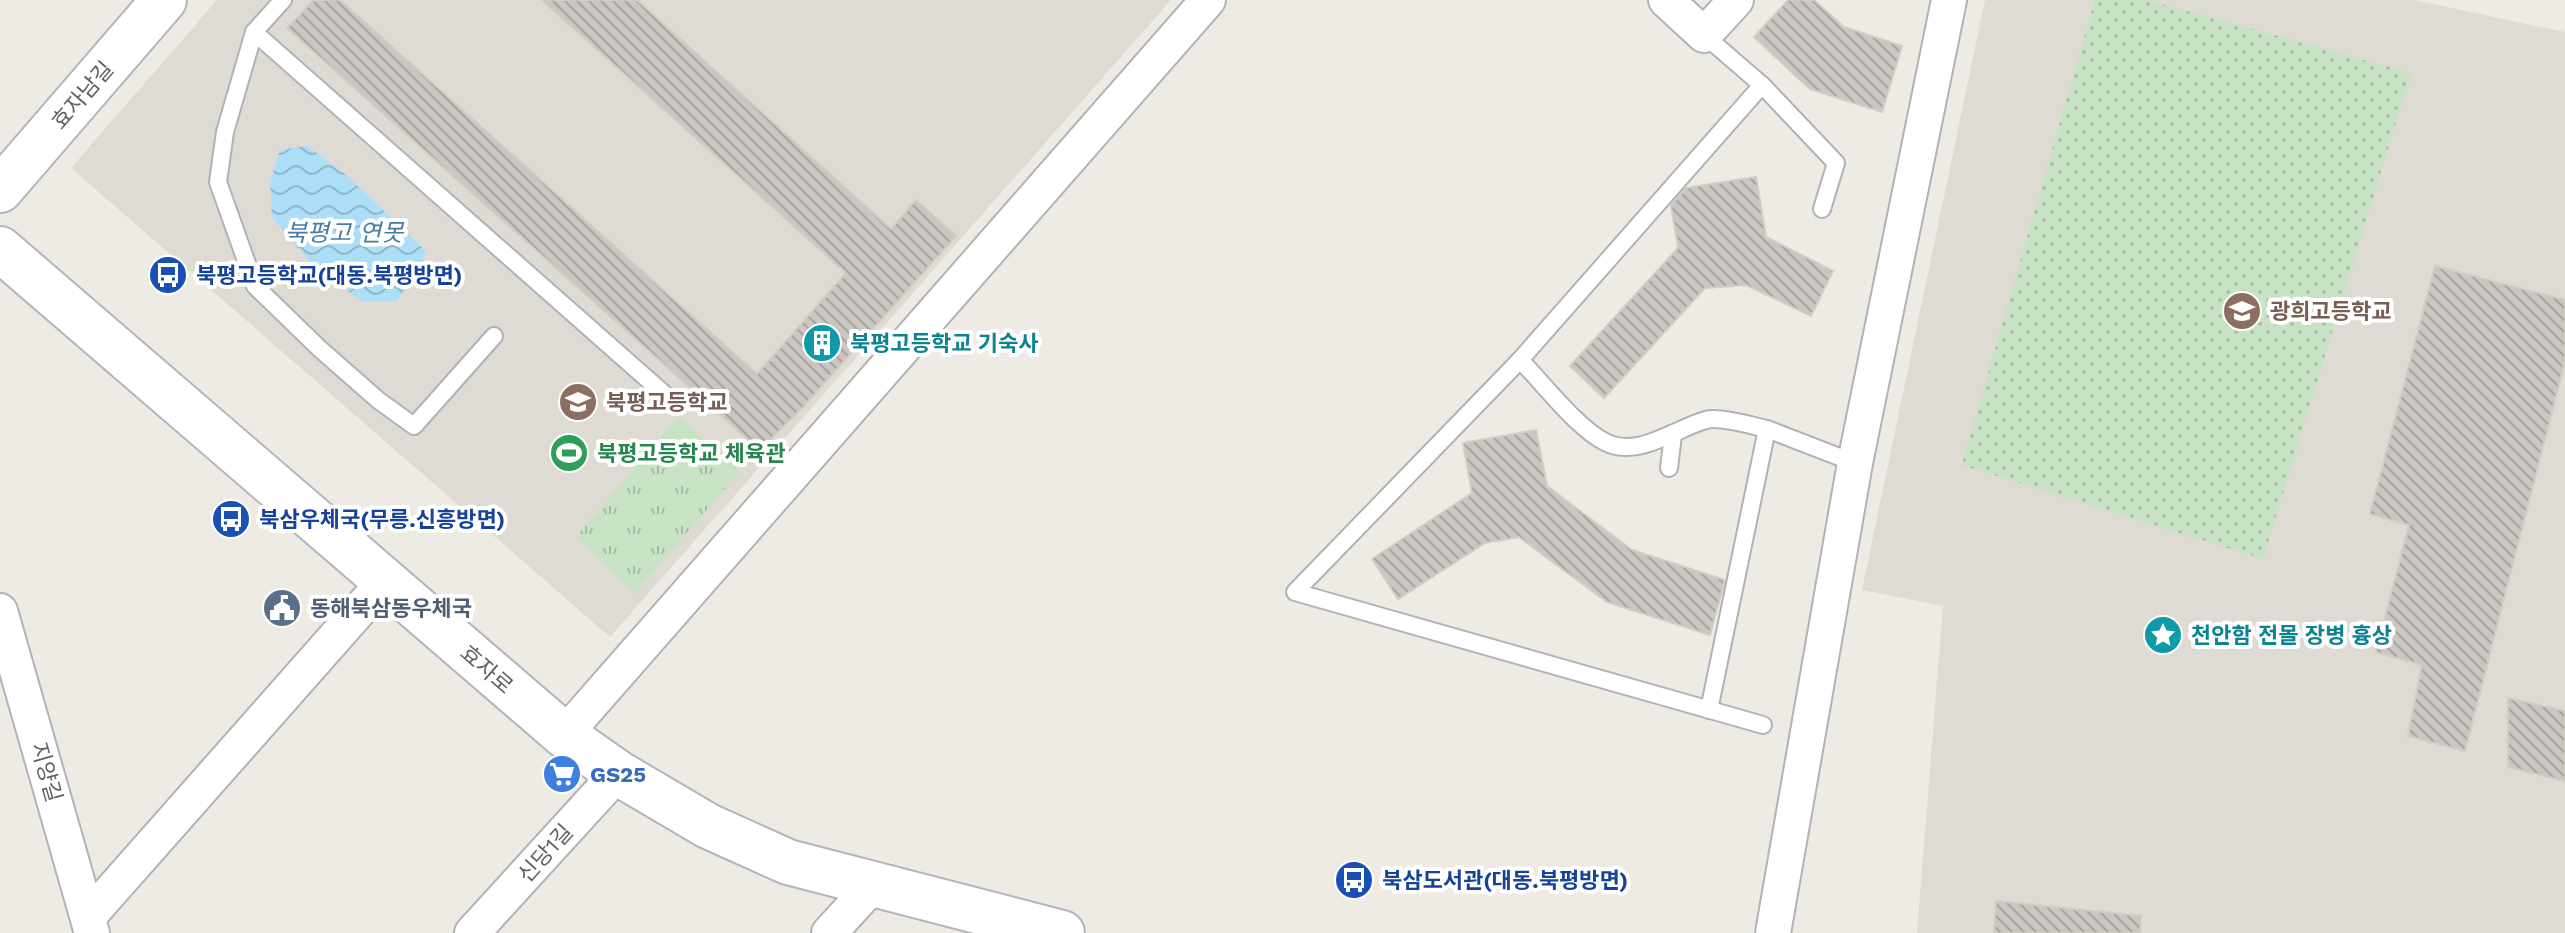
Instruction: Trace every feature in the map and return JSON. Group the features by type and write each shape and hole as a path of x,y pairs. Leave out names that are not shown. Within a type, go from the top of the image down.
{"street":[{"path":"564,735 1208,0"},
{"path":"1666,0 1704,35 1736,0"},
{"path":"1773,933 1855,463 1949,0"},
{"name":"효자남길","path":"0,190 162,1"},
{"name":"효자로","path":"0,249 564,735 618,773 708,826 788,862 1062,933"},
{"path":"91,924 385,581"},
{"name":"지양길","path":"0,611 91,924"},
{"name":"신당1길","path":"472,933 618,773"},
{"path":"829,933 874,884"}],"lane":[{"path":"283,0 254,32 225,132 218,182 255,286 332,360 414,426 494,336"},
{"path":"254,32 670,399"},
{"path":"1704,35 1762,85 1836,163 1822,209"},
{"path":"1762,85 1520,360 1295,592 1763,725"},
{"path":"1520,360 1585,427 1607,444 1635,446 1673,435 1709,418 1767,429 1855,463"},
{"path":"1709,710 1767,429"},
{"path":"1669,468 1673,435"}],"shaded area":[{"name":"북평고등학교","path":"217,0 1171,0 610,637 71,168"},
{"name":"광희고등학교","path":"1985,0 2414,0 2565,32 2565,933 1917,933 1943,606 1862,590"}],"green space":[{"path":"2095,0 2147,0 2411,73 2263,559 1962,465"},
{"path":"678,417 740,471 635,593 576,537"}],"water":[{"name":"북평고 연못","path":"307,146 344,173 426,251 417,274 395,302 361,301 311,263 272,217 270,182 280,150"}],"building":[{"path":"314,0 340,0 757,374 846,273 542,0 637,0 891,229 916,200 956,236 803,407 760,450 287,28"},
{"path":"1788,0 1814,0 1844,27 1902,46 1882,112 1810,89 1754,37"},
{"path":"1756,177 1766,237 1833,271 1811,316 1746,285 1705,288 1604,398 1570,366 1678,248 1671,205 1686,188"},
{"path":"2435,266 2565,300 2565,361 2465,751 2408,736 2422,665 2376,652 2409,525 2370,514"},
{"path":"1536,430 1547,486 1632,550 1725,580 1710,635 1607,602 1519,537 1485,543 1398,599 1372,559 1472,493 1463,443"},
{"path":"2508,698 2565,711 2565,781 2508,767"},
{"path":"1996,901 2141,916 2140,933 1994,933"}],"place":[{"name":"북평고등학교(대동.북평방면)","path":"168,275"},
{"name":"광희고등학교","path":"2242,311"},
{"name":"북평고등학교 기숙사","path":"822,343"},
{"name":"북평고등학교","path":"578,402"},
{"name":"북평고등학교 체육관","path":"569,453"},
{"name":"북삼우체국(무릉.신흥방면)","path":"231,519"},
{"name":"동해북삼동우체국","path":"282,608"},
{"name":"천안함 전몰 장병 흉상","path":"2163,635"},
{"name":"GS25","path":"562,774"},
{"name":"북삼도서관(대동.북평방면)","path":"1354,880"}]}
